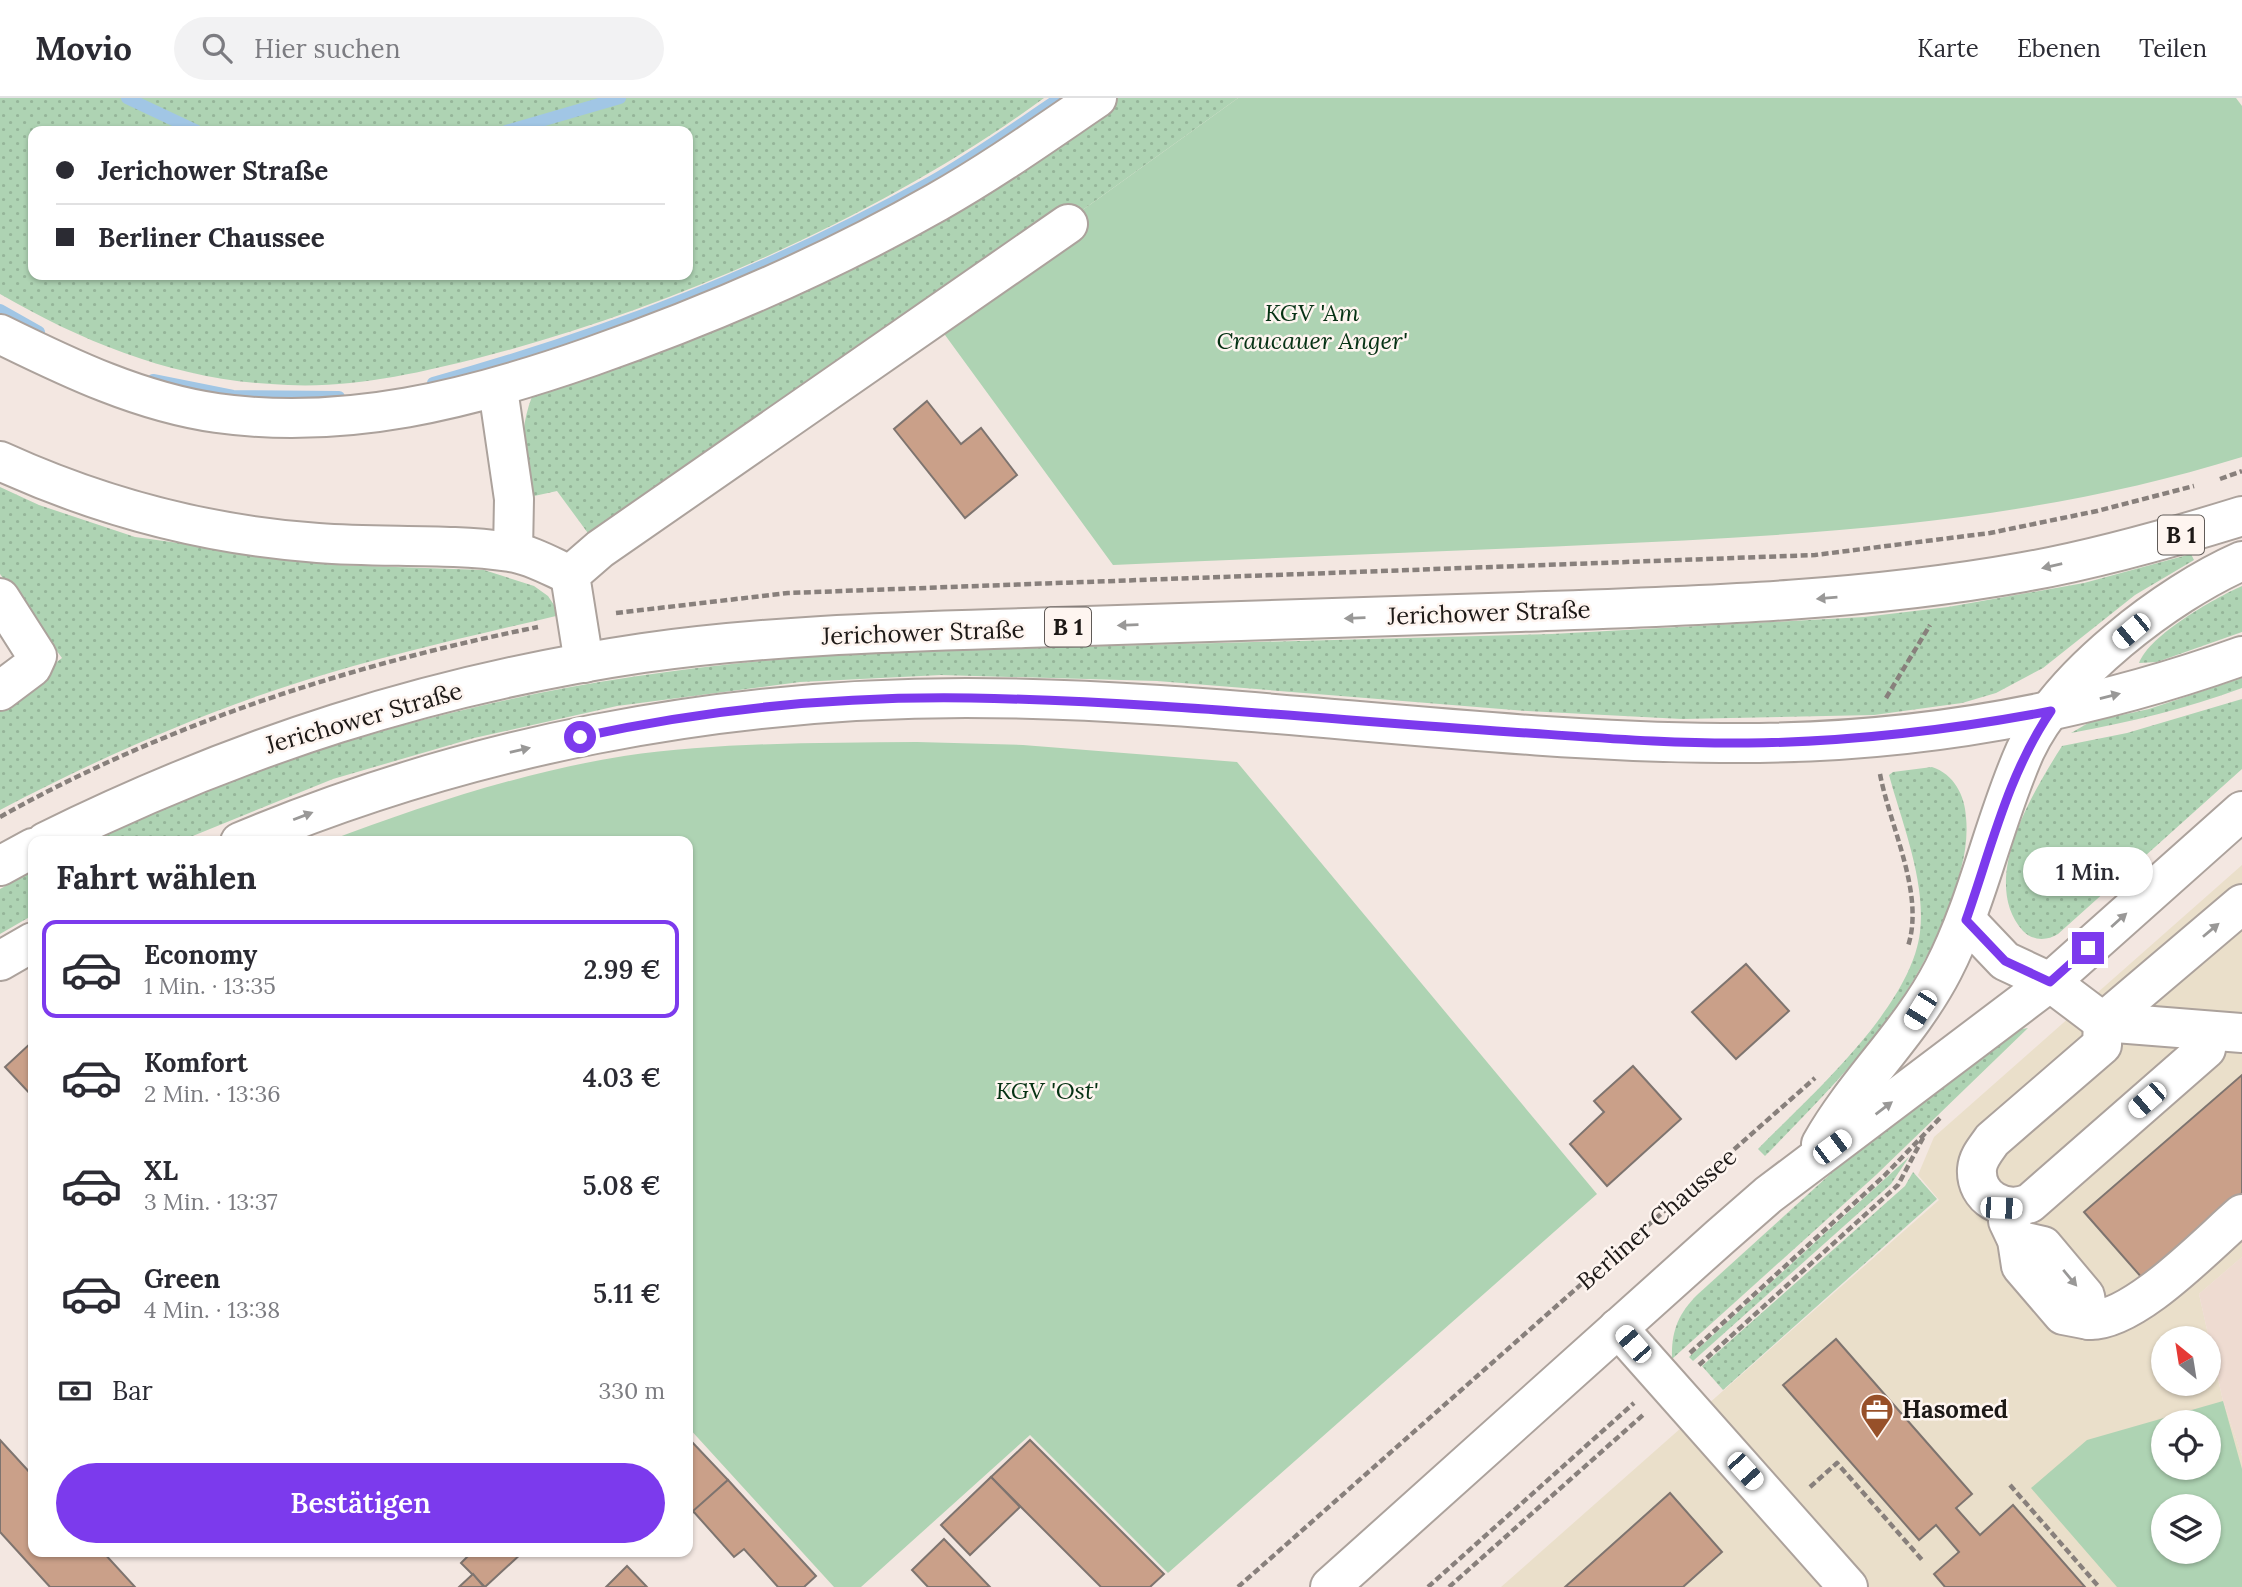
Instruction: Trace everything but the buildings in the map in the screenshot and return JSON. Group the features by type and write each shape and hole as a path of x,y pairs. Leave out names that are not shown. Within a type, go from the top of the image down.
{"main road":[{"path":"0,334 65,365 138,394 176,405 228,414 316,417 438,403 498,389 675,327 803,272 940,201 1097,98"},
{"path":"570,575 600,549 1068,224"},
{"path":"498,389 514,499 513,552"},
{"path":"0,461 48,483 133,512 225,532 318,543 513,552 570,575"},
{"name":"Jerichower Straße","path":"58,836 180,778 284,740 429,695 584,663 690,648 817,637 1689,606 1822,598 2030,571 2242,516"},
{"path":"1810,1164 1840,1111 1912,1023 1942,973 1966,920 2011,786 2028,745 2051,711 2099,659 2144,620 2205,580 2242,561"},
{"path":"570,575 584,663"},
{"path":"0,598 37,656 32,667 0,691"},
{"path":"255,836 338,803 492,757 597,733 733,711 803,704 968,698 1100,703 1548,735 1876,752 1961,727 2051,711 2145,687 2242,656"},
{"path":"1330,1587 1739,1220 2050,982 2242,811"},
{"path":"0,866 28,851"},
{"path":"2242,904 2102,1022 2102,1045 1992,1140 1981,1157 1977,1171 1981,1185 2009,1224 2043,1246 2085,1296 2089,1320 2101,1321 2134,1307 2242,1214"},
{"path":"1966,920 2005,961 2050,982 2102,1022 2225,1032"},
{"path":"0,961 28,945"},
{"path":"2009,1224 2018,1208 2030,1203 2225,1032"},
{"path":"1618,1328 1848,1587"}],"path":[{"path":"1906,953 1913,928 1912,897 1876,752 1895,679 1957,582"},
{"name":"Berliner Chaussee","path":"1238,1587 1821,1072"},
{"path":"1782,1512 1838,1463 1923,1561"},
{"path":"2010,1485 2099,1587"}],"shaded area":[{"path":"2242,865 2242,1257 2199,1294 2206,1326 2151,1326 2151,1396 2221,1396 2221,1392 2242,1456 2242,1587 1501,1587 1939,1200 1918,1175 1934,1137"},
{"path":"2242,1257 2242,1456 2221,1392 2221,1326 2206,1326 2199,1294"}],"green space":[{"path":"0,98 1044,98 983,140 917,180 775,253 701,284 554,337 410,374 362,382 313,385 211,377 138,358 68,330 0,294"},
{"path":"1113,98 1238,98 1077,214 593,540 557,491 525,498 522,442 526,416 535,389"},
{"name":"KGV 'Am Craucauer Anger'","path":"1238,98 2236,98 2242,106 2242,457 2161,480 2080,498 1999,512 1836,530 1671,541 1113,565 937,324 1077,214"},
{"path":"0,487 39,505 135,537 337,565 484,570 534,586 548,596 554,605 556,616 397,654 264,694 148,739 0,810 0,705 62,658 0,574"},
{"path":"2191,554 2194,560 2135,595 2043,668 1996,693 1962,703 1874,715 1682,719 1527,711 1157,681 941,675 800,682 617,706 474,738 333,779 193,836 104,836 187,799 283,762 381,732 479,706 578,686 679,670 782,659 888,652 1552,634 1864,617 1948,607 2084,583"},
{"path":"2242,586 2242,632 2157,662 2139,663 2145,652 2169,629 2200,608"},
{"path":"2242,678 2242,688 2179,709 2071,733 2090,722 2149,709"},
{"path":"2242,699 2242,769 2058,934 2040,939 2023,931 2011,911 2006,887 2008,863 2025,812 2062,746 2127,733"},
{"name":"KGV 'Ost'","path":"807,743 1023,745 1237,762 1597,1194 1168,1573 1030,1435 861,1587 834,1587 693,1432 693,836 343,836 473,792 586,763 660,751"},
{"path":"1932,767 1940,770 1957,787 1965,809 1967,828 1960,873 1933,943 1915,978 1871,1041 1765,1156 1758,1149 1855,1049 1898,991 1913,961 1920,932 1920,893 1912,852 1889,775 1893,772"},
{"path":"28,874 28,918 0,934 0,889"},
{"path":"2028,1028 1876,1175 1672,1359 1677,1324 1697,1295 1902,1109 2016,1030"},
{"path":"1909,1157 1891,1184 1693,1361 1689,1357"},
{"path":"1913,1172 1937,1199 1723,1390 1702,1366 1905,1186"},
{"path":"2223,1401 2242,1469 2242,1587 2117,1587 2031,1488 2087,1440 2151,1422 2151,1480 2221,1480 2221,1410 2192,1410"}],"waterway":[{"path":"127,98 186,126"},
{"path":"523,126 620,98"},
{"path":"433,383 626,321 749,272 931,182 1060,98"},
{"path":"0,310 39,332"},
{"path":"153,380 233,396 339,397"}],"place":[{"name":"Hasomed","path":"1877,1440"}],"route":[{"path":"580,737 733,711 874,700 968,698 1161,706 1559,735 1716,743 1814,741 1874,736 1961,727 2051,711 2028,745 2011,786 1966,920 1984,942 2005,961 2050,982 2088,948"}]}
